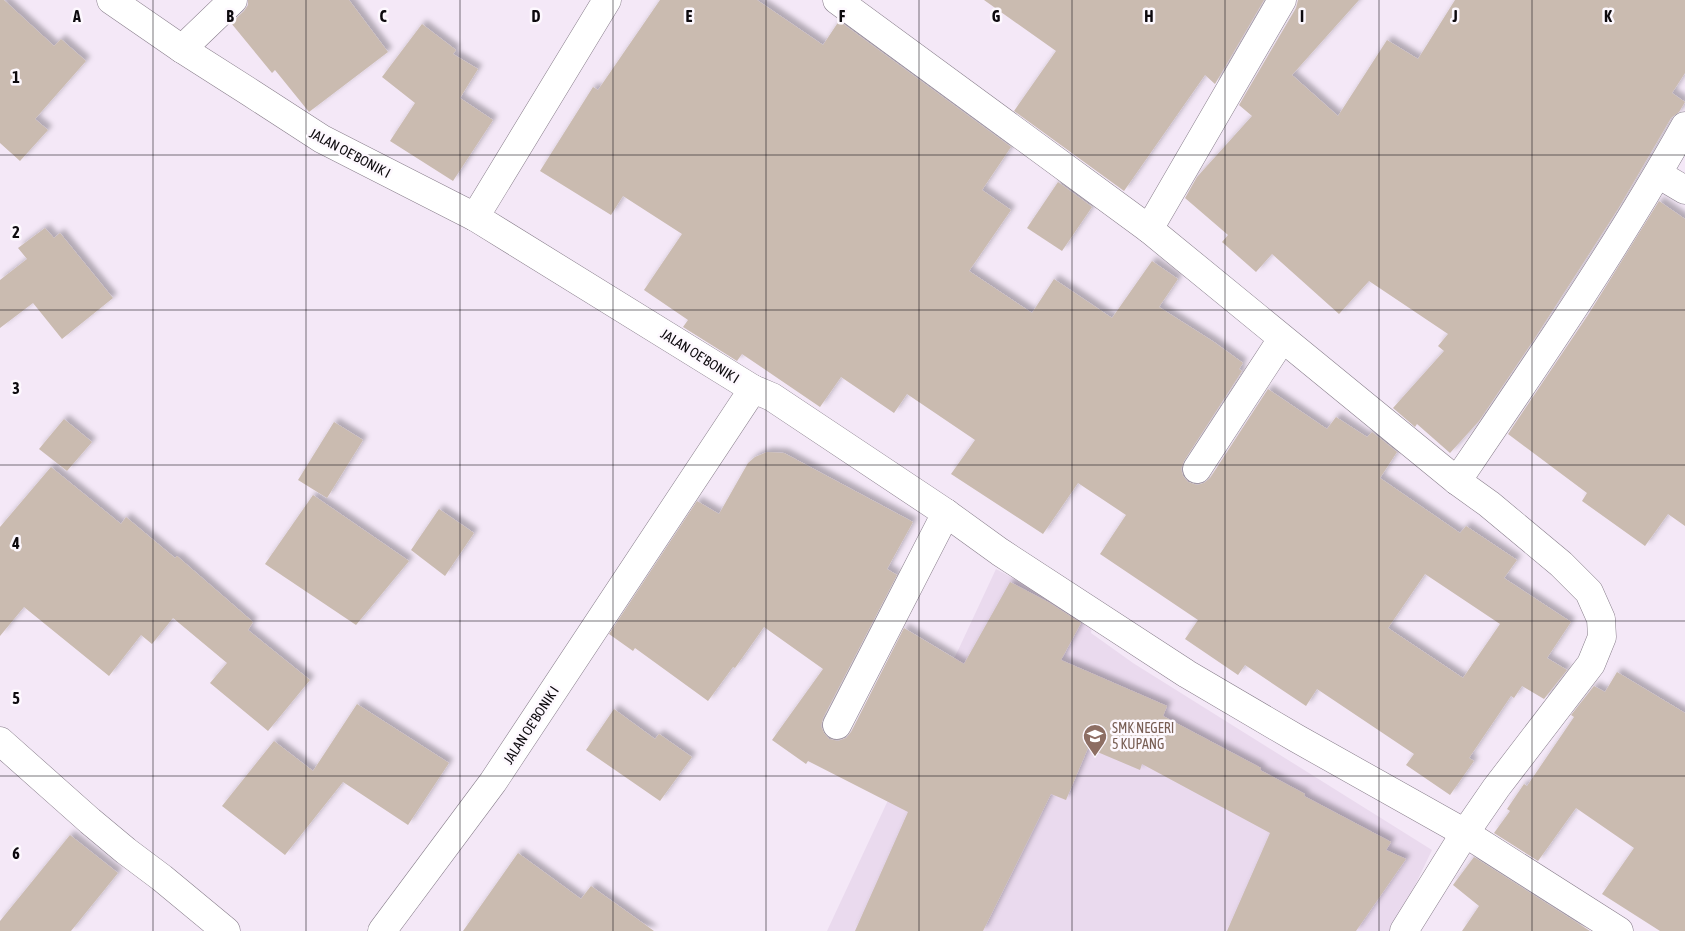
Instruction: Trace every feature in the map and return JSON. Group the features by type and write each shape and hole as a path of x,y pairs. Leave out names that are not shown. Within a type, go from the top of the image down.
{"street":[{"name":"JALAN OE'BONIK I","path":"111,0 182,49 252,92 322,140 475,217 753,389 493,782 382,931"},
{"path":"182,49 233,0"},
{"path":"475,217 607,0"},
{"path":"1149,229 1282,0"},
{"path":"852,4 1149,229 1457,481 1489,504 1561,564 1589,592 1601,619 1602,637 1591,664 1496,788 1465,833 1404,931"},
{"path":"1457,481 1560,330 1658,174 1685,126"},
{"path":"1658,174 1685,190"},
{"path":"1196,469 1282,339"},
{"path":"753,389 772,397 946,513 1000,552 1187,674 1465,833 1619,931"},
{"path":"837,725 946,513"},
{"path":"0,741 90,821 226,931"}],"shaded area":[{"name":"SMK NEGERI 5 KUPANG","path":"996,569 1093,621 1091,633 1133,663 1432,850 1393,931 827,931"}],"building":[{"path":"0,0 4,0 54,46 61,39 86,61 35,119 48,130 20,161 0,143"},
{"path":"248,0 349,0 388,52 309,112 275,70 272,73 231,23 244,11 248,5"},
{"path":"660,0 757,0 823,45 839,21 1011,147 982,190 1011,210 969,271 1032,313 1054,279 1112,318 1152,261 1178,279 1159,307 1243,363 1239,369 1242,371 1184,461 1181,469 1183,476 1188,482 1197,485 1204,483 1210,478 1268,389 1327,429 1336,417 1367,437 1372,432 1397,452 1380,478 1460,533 1466,526 1517,560 1504,578 1571,622 1547,658 1567,670 1544,699 1522,686 1514,698 1511,696 1469,758 1474,761 1450,795 1406,765 1414,754 1317,689 1306,706 1245,665 1238,675 1185,639 1198,620 1100,554 1126,515 1078,483 1043,534 951,474 975,440 907,394 894,413 841,377 820,407 742,354 737,361 683,327 688,320 644,290 682,234 623,196 611,215 540,171 593,87 598,90","holes":["1425,574 1500,624 1463,678 1388,628"]},
{"path":"984,0 1264,0 1215,84 1205,75 1124,191 1014,111 1056,51"},
{"path":"1298,0 1359,0 1292,75 1338,116 1387,40 1418,59 1455,0 1685,0 1685,73 1672,93 1685,102 1679,112 1671,118 1618,209 1533,341 1479,421 1450,453 1417,424 1415,427 1393,408 1444,351 1438,346 1448,334 1369,281 1339,314 1272,254 1256,272 1222,242 1228,235 1185,198 1197,177 1252,116 1239,105 1296,8"},
{"path":"422,24 456,50 453,54 478,69 460,98 493,120 453,181 390,141 415,103 382,77"},
{"path":"1058,182 1092,207 1062,251 1027,228"},
{"path":"1659,201 1685,219 1685,526 1668,514 1645,546 1582,501 1587,493 1508,434 1588,315"},
{"path":"45,228 54,238 60,233 113,298 62,339 33,303 0,328 0,280 27,259 18,248"},
{"path":"64,419 92,442 67,471 39,449"},
{"path":"334,422 363,440 327,498 298,480"},
{"path":"767,452 784,453 913,522 887,569 897,575 823,718 821,726 829,739 838,741 846,738 851,732 904,628 964,664 1010,582 1048,602 1081,623 1061,660 1167,706 1163,716 1261,768 1260,770 1305,794 1304,796 1391,842 1386,850 1406,859 1356,931 1227,931 1270,833 1142,764 1140,770 1088,748 1066,800 1051,794 983,931 855,931 908,812 808,761 806,764 772,740 823,669 764,627 735,668 733,667 708,701 635,648 633,651 609,634 697,501 719,514 748,463 755,457"},
{"path":"51,467 121,524 126,517 175,558 177,556 253,622 248,630 310,680 268,731 210,683 227,663 173,618 152,644 141,635 109,676 24,607 0,636 0,527"},
{"path":"313,495 409,561 356,625 265,564"},
{"path":"439,509 474,533 445,576 411,550"},
{"path":"1617,672 1685,713 1685,931 1660,931 1602,894 1634,848 1576,808 1538,861 1494,833 1510,811 1507,809 1524,784 1527,786 1574,717 1571,715 1594,686 1605,692"},
{"path":"357,704 449,763 408,825 343,782 285,855 222,806 274,741 313,771"},
{"path":"614,709 655,739 659,734 692,757 660,801 586,750"},
{"path":"70,835 118,873 71,931 0,931 0,921"},
{"path":"518,853 581,899 591,886 654,931 463,931"},
{"path":"1474,857 1590,931 1462,931 1479,906 1453,885"}],"place":[{"name":"SMK NEGERI 5 KUPANG","path":"1095,757"}]}
